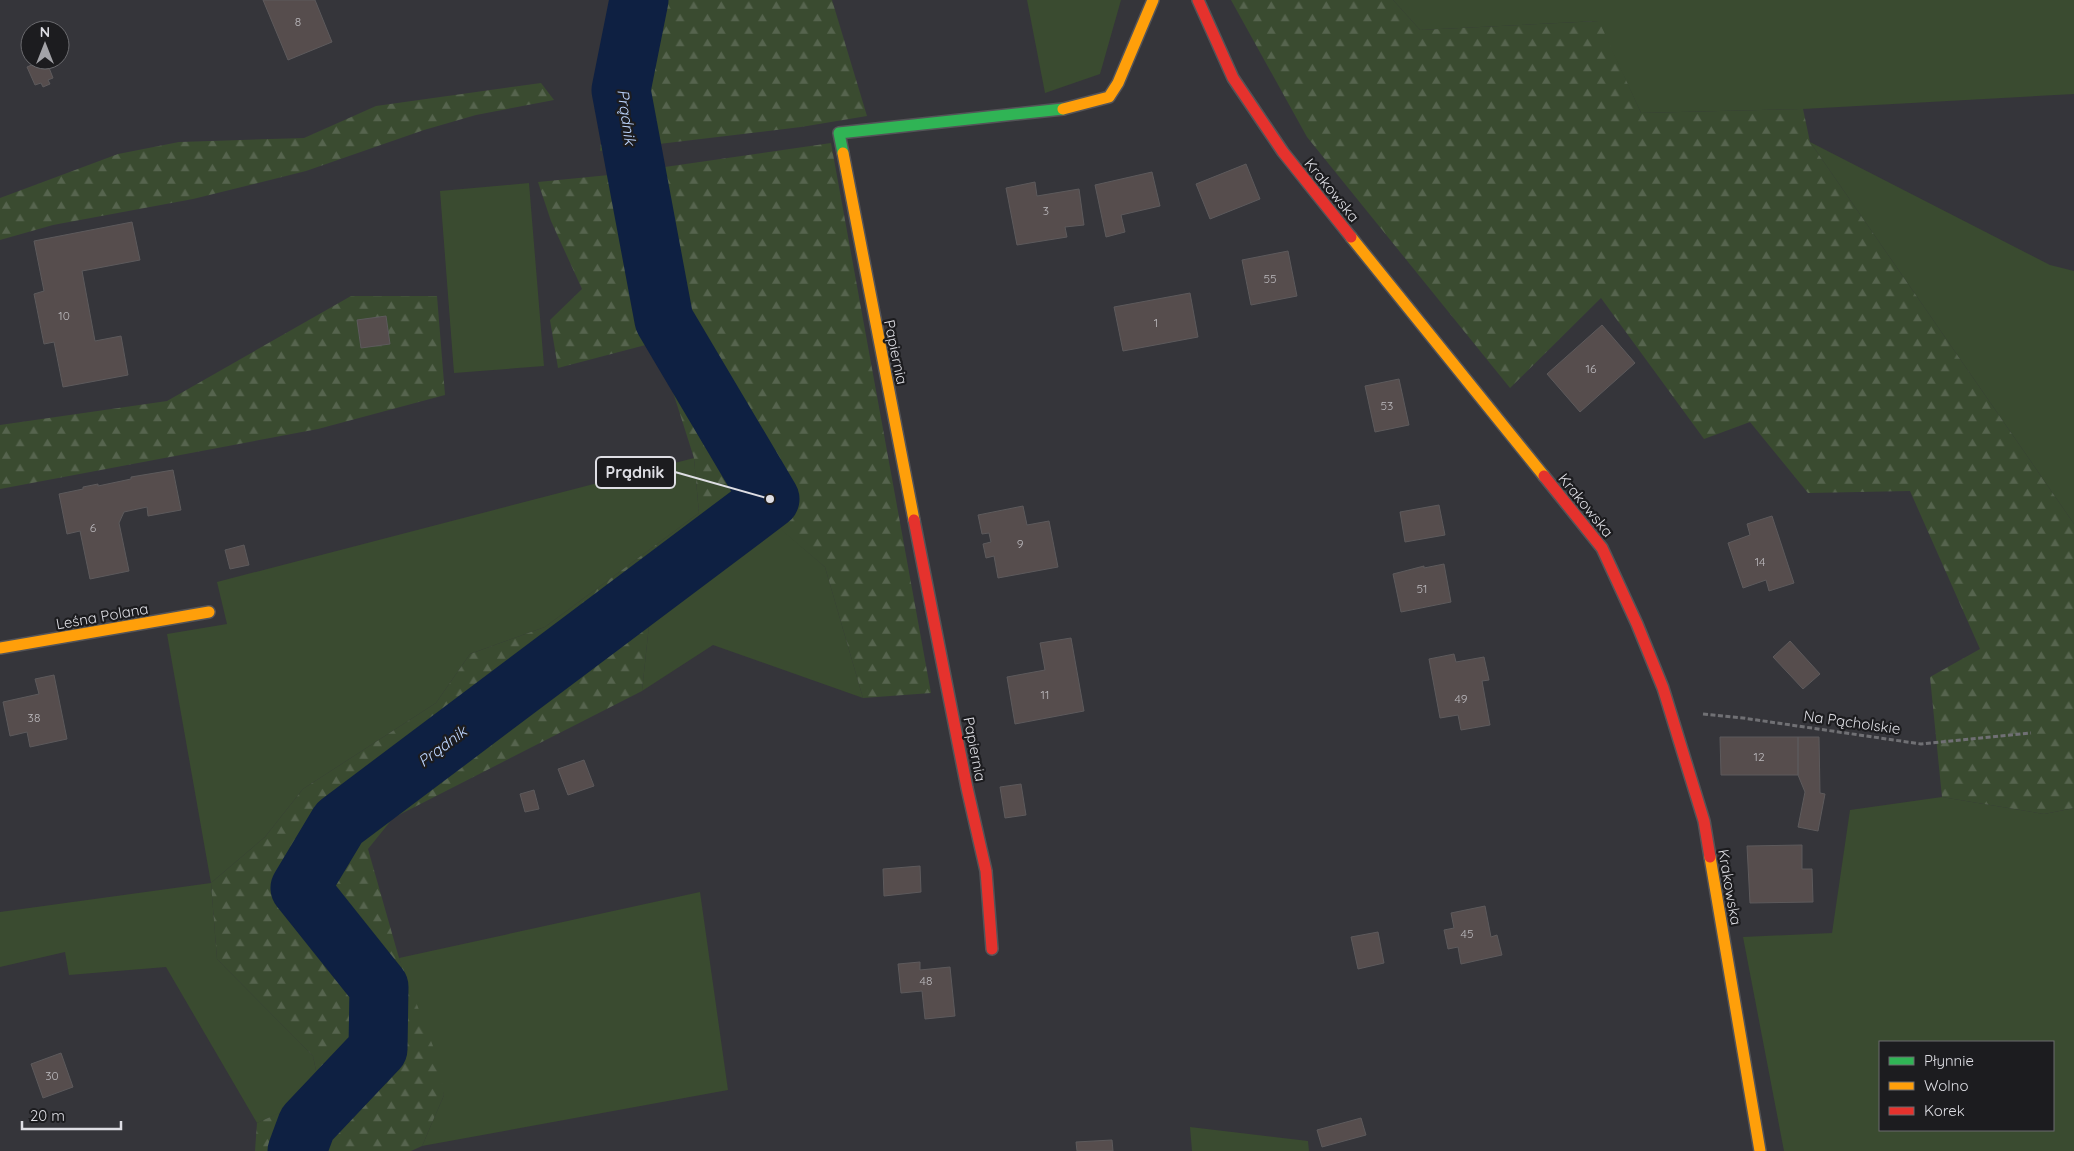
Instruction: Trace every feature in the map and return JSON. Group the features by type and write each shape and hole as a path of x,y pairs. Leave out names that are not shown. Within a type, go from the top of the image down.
{"street":[{"name":"Papiernia","path":"992,950 986,870 967,788 858,245 839,133 1065,109 1109,97 1118,82 1153,0"},
{"name":"Krakowska","path":"1198,0 1233,78 1283,152 1602,548 1637,624 1670,711 1704,821 1760,1151"},
{"name":"Leśna Polana","path":"0,648 209,612"}],"path":[{"name":"Na Pącholskie","path":"1670,711 1743,718 1921,744 2031,733"}],"green space":[{"path":"620,0 832,0 867,116 801,127 600,151"},
{"path":"1027,0 1121,0 1100,74 1045,93"},
{"path":"1231,0 1393,0 1420,30 1599,21 1641,113 1803,109 1810,142 2074,524 2074,808 2044,814 1942,797 1930,677 1980,649 1910,491 1808,493 1750,422 1704,439 1601,298 1510,388 1307,137"},
{"path":"1393,0 2074,0 2074,94 1803,109 1641,113 1598,21 1420,30"},
{"path":"541,83 554,100 476,115 424,130 306,171 193,199 53,225 0,240 0,198 118,154 179,142 304,138 376,106"},
{"path":"1810,142 2050,265 2074,271 2074,524"},
{"path":"831,143 931,693 863,698 825,567 772,522 650,615 642,691 393,818 368,849 399,958 438,1059 444,1095 422,1146 411,1151 255,1151 257,1123 321,1094 313,1056 217,959 211,883 265,837 303,789 436,703 470,654 545,627 699,513 694,458 657,342 558,368 550,320 582,289 551,221 538,182 609,175"},
{"path":"529,183 544,366 454,373 440,191"},
{"path":"351,296 437,296 445,395 318,429 0,489 0,425 167,401"},
{"path":"694,458 699,513 545,627 470,654 436,703 303,789 265,837 211,883 167,634 227,624 217,582"},
{"path":"773,522 825,567 863,698 713,645 642,691 650,615"},
{"path":"1942,797 2044,814 2074,808 2074,1151 1784,1151 1743,937 1832,933 1850,810"},
{"path":"211,883 217,959 313,1056 321,1095 257,1123 166,967 69,975 65,952 0,967 0,912"},
{"path":"700,892 728,1090 422,1146 444,1095 399,958"},
{"path":"1190,1127 1308,1141 1309,1151 1192,1151"}],"building":[{"path":"263,0 315,0 332,42 288,60"},
{"path":"28,70 50,70 53,78 48,80 50,84 43,87 41,83 35,85"},
{"path":"1246,164 1260,199 1210,219 1196,184"},
{"path":"1152,172 1160,206 1121,215 1125,232 1106,237 1095,185"},
{"path":"1035,182 1037,196 1079,189 1084,225 1065,227 1067,237 1017,245 1006,188"},
{"path":"132,222 140,260 82,271 95,341 121,336 128,375 63,387 54,342 44,344 34,294 44,291 34,241"},
{"path":"1288,251 1297,296 1251,305 1242,260"},
{"path":"1190,293 1198,337 1123,351 1114,307"},
{"path":"386,316 390,344 361,348 357,320"},
{"path":"1602,325 1635,363 1580,412 1547,374"},
{"path":"1399,379 1409,425 1375,432 1365,386"},
{"path":"173,470 181,510 148,516 147,507 124,512 119,523 129,571 90,579 80,531 67,534 59,494 83,489 83,487 98,484 98,486 131,479 131,477"},
{"path":"1439,505 1445,535 1405,542 1400,512"},
{"path":"1023,506 1027,525 1049,521 1058,567 998,578 994,556 986,558 983,544 991,542 989,533 982,534 978,515"},
{"path":"1772,516 1794,583 1769,591 1766,580 1743,588 1728,543 1750,535 1747,524"},
{"path":"244,545 249,565 230,569 225,550"},
{"path":"1444,564 1451,602 1401,612 1393,574 1424,566 1424,568"},
{"path":"1071,638 1084,711 1015,724 1007,677 1045,670 1040,643"},
{"path":"1790,641 1820,674 1803,689 1773,657"},
{"path":"1454,654 1456,662 1484,657 1489,680 1482,681 1490,725 1461,730 1458,715 1440,718 1429,659"},
{"path":"54,675 67,739 30,747 27,732 10,736 3,702 39,694 35,679"},
{"path":"1720,737 1798,737 1798,775 1721,775"},
{"path":"1798,737 1819,737 1820,793 1825,794 1818,831 1798,827 1805,792 1798,775"},
{"path":"584,760 594,786 568,795 558,769"},
{"path":"1021,784 1026,815 1005,818 1000,787"},
{"path":"534,790 539,809 525,812 520,794"},
{"path":"1802,845 1802,869 1812,869 1813,902 1750,903 1747,846"},
{"path":"920,866 921,892 884,896 883,869"},
{"path":"1485,906 1491,937 1497,935 1502,955 1461,964 1458,947 1448,949 1444,930 1454,928 1451,913"},
{"path":"1378,932 1384,963 1358,969 1351,937"},
{"path":"920,962 920,970 950,967 955,1016 925,1019 922,991 901,993 898,964"},
{"path":"61,1053 73,1087 43,1098 31,1064"},
{"path":"1361,1118 1366,1135 1322,1147 1317,1130"},
{"path":"1112,1140 1113,1151 1077,1151 1076,1142"}],"waterway":[{"name":"Prądnik","path":"297,1151 307,1124 378,1049 379,987 300,888 339,823 770,499 664,320 621,90 639,0"}],"traffic: fast":[{"path":"843,153 839,133 1063,109"}],"traffic: slow":[{"path":"1063,109 1109,97 1118,83 1153,0"},
{"path":"843,153 914,520"},
{"path":"1351,237 1544,476"},
{"path":"0,648 209,612"},
{"path":"1710,857 1760,1151"}],"traffic: jam":[{"path":"1198,0 1233,78 1283,152 1351,237"},
{"path":"1544,476 1602,548 1637,624 1663,688 1704,821 1710,857"},
{"path":"914,520 967,788 986,871 992,949"}],"place":[{"name":"Prądnik","path":"770,499"}]}
